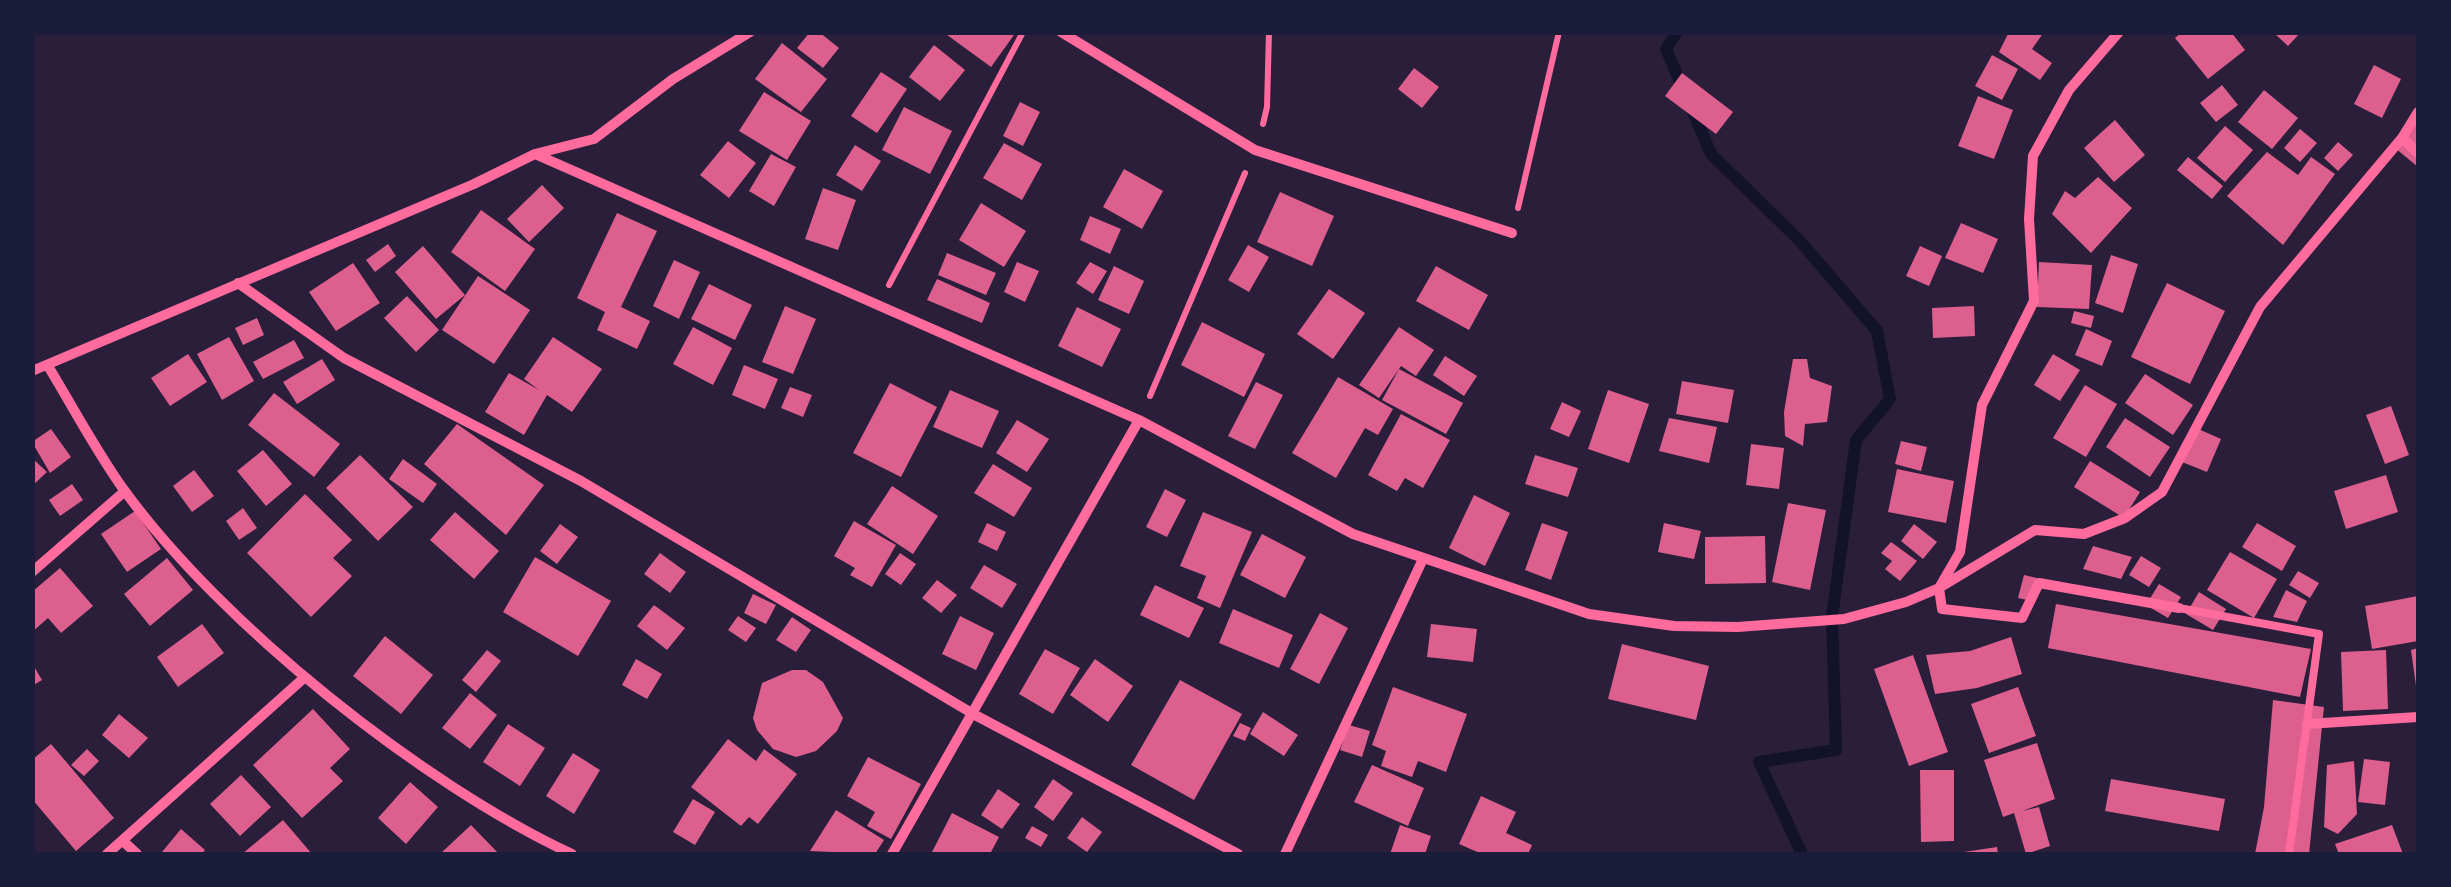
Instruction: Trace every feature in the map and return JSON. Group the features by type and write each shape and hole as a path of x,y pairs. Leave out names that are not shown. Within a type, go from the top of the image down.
{"street":[{"path":"32,372 474,184 535,154 594,139 673,79 750,32"},
{"path":"1061,32 1255,150 1512,233"},
{"path":"2118,32 2069,90 2033,156 2029,219 2034,301 1982,405 1960,552 1939,588 1942,609 2022,618 2039,582 2179,608"},
{"path":"535,154 876,308 1139,420 1353,534 1589,614 1690,626 1738,627 1800,619 1844,619 1939,588 2036,530 2084,534 2125,518 2162,492 2260,308 2402,138 2418,112"},
{"path":"2402,138 2418,153"},
{"path":"238,283 344,358 581,481 975,715 1238,854"},
{"path":"48,366 125,491 201,579 305,677 414,760 572,854"},
{"path":"892,854 975,715 1139,420"},
{"path":"32,572 125,491"},
{"path":"1285,854 1422,560"},
{"path":"107,854 305,677"},
{"path":"2306,724 2418,717"},
{"path":"123,842 137,854"}],"lane":[{"path":"2179,608 2319,634 2289,854"}],"path":[{"path":"876,308 1023,32"},
{"path":"1139,420 1255,150 1267,107 1270,32"},
{"path":"1512,233 1559,32"}],"shaded area":[{"path":"33,33 2418,33 2418,854 33,854"}],"building":[{"path":"810,32 819,32 839,48 823,68 797,48"},
{"path":"943,32 1011,32 1014,35 991,67"},
{"path":"2009,32 2044,32 2032,49 2052,63 2040,80 1999,52"},
{"path":"2182,32 2231,32 2245,50 2208,79 2175,38"},
{"path":"2273,32 2301,32 2288,46"},
{"path":"782,43 827,79 801,112 755,79"},
{"path":"934,45 965,70 940,101 909,77"},
{"path":"1992,55 2018,69 2002,100 1975,86"},
{"path":"2374,65 2401,79 2382,118 2354,104"},
{"path":"1414,68 1439,87 1422,108 1398,89"},
{"path":"881,72 907,89 877,133 851,116"},
{"path":"1682,73 1733,112 1716,134 1665,96"},
{"path":"2222,85 2238,105 2216,122 2200,103"},
{"path":"2264,90 2298,118 2272,149 2238,122"},
{"path":"764,92 811,121 787,160 739,131"},
{"path":"1978,96 2013,110 1994,159 1958,146"},
{"path":"1020,102 1040,112 1023,146 1003,136"},
{"path":"904,107 952,131 930,174 882,150"},
{"path":"2115,120 2145,155 2114,182 2084,148"},
{"path":"2418,120 2418,167 2395,148"},
{"path":"2225,126 2253,150 2225,182 2197,158"},
{"path":"2300,129 2317,143 2300,162 2284,148"},
{"path":"728,141 756,163 729,198 700,175"},
{"path":"2338,142 2353,155 2338,171 2324,158"},
{"path":"1004,143 1042,164 1022,200 983,178"},
{"path":"855,145 881,161 862,191 836,175"},
{"path":"2267,152 2298,175 2311,157 2335,174 2283,245 2227,196"},
{"path":"771,154 796,167 774,206 749,191"},
{"path":"2188,157 2223,186 2212,199 2177,170"},
{"path":"1124,169 1163,191 1142,229 1103,207"},
{"path":"2098,177 2132,208 2091,253 2052,214 2065,191 2075,198"},
{"path":"542,185 564,208 529,242 507,219"},
{"path":"823,188 856,200 838,250 805,239"},
{"path":"1280,192 1334,216 1312,266 1257,242"},
{"path":"981,203 1026,231 1004,267 959,240"},
{"path":"481,210 535,249 505,291 451,252"},
{"path":"617,213 657,231 621,307 650,321 637,349 597,330 605,312 577,298"},
{"path":"1090,216 1121,229 1110,254 1080,240"},
{"path":"1961,223 1998,239 1983,273 1945,258"},
{"path":"388,244 396,256 375,272 366,260"},
{"path":"1248,245 1269,257 1249,292 1228,280"},
{"path":"423,246 465,295 436,319 395,272"},
{"path":"1920,246 1942,256 1929,286 1906,276"},
{"path":"947,253 996,273 986,295 938,275"},
{"path":"2111,255 2138,264 2123,313 2095,303"},
{"path":"674,260 700,272 679,319 653,306"},
{"path":"1017,262 1039,271 1025,302 1004,292"},
{"path":"1090,262 1107,271 1093,294 1076,283"},
{"path":"2039,262 2092,265 2089,309 2037,307"},
{"path":"353,263 380,303 336,331 309,292"},
{"path":"1114,266 1144,281 1129,314 1098,300"},
{"path":"1436,266 1488,295 1469,330 1416,301"},
{"path":"478,276 530,310 494,364 442,330"},
{"path":"937,279 990,303 982,323 927,300"},
{"path":"2167,283 2225,311 2190,384 2131,357"},
{"path":"709,284 752,305 735,340 691,319"},
{"path":"1329,289 1365,313 1333,359 1297,334"},
{"path":"407,296 439,330 416,352 384,318"},
{"path":"785,306 816,319 793,374 762,362"},
{"path":"1974,306 1975,336 1933,338 1932,308"},
{"path":"1077,307 1121,329 1102,367 1058,346"},
{"path":"2074,311 2094,316 2091,328 2071,323"},
{"path":"257,318 264,335 243,345 235,328"},
{"path":"1202,322 1265,354 1244,397 1181,365"},
{"path":"693,327 732,348 713,385 673,364"},
{"path":"1399,327 1434,350 1416,376 1401,366 1379,398 1359,385"},
{"path":"2086,329 2112,341 2102,366 2075,355"},
{"path":"229,337 254,381 222,400 197,354"},
{"path":"553,337 602,369 572,412 547,395 524,435 485,412 509,373 539,390 524,379"},
{"path":"294,340 304,358 263,379 253,362"},
{"path":"188,354 207,382 170,406 151,378"},
{"path":"2053,354 2080,370 2060,401 2034,385"},
{"path":"1445,356 1477,376 1464,396 1433,375"},
{"path":"322,359 335,380 297,404 283,382"},
{"path":"1793,359 1807,359 1810,378 1832,386 1827,422 1805,424 1803,446 1785,436 1784,412"},
{"path":"744,365 778,379 765,409 732,395"},
{"path":"1399,369 1463,403 1446,434 1382,400"},
{"path":"2145,374 2193,405 2173,435 2125,403"},
{"path":"1338,377 1393,409 1378,435 1365,428 1336,478 1292,453"},
{"path":"1682,381 1734,390 1728,423 1676,414"},
{"path":"1256,382 1283,395 1255,449 1228,436"},
{"path":"890,383 937,407 901,477 853,453"},
{"path":"2085,385 2117,404 2086,457 2053,438"},
{"path":"790,387 812,395 803,417 781,408"},
{"path":"950,390 999,411 982,448 933,427"},
{"path":"1608,390 1649,404 1629,463 1588,449"},
{"path":"274,393 340,444 314,477 248,425"},
{"path":"1562,402 1581,411 1569,437 1550,429"},
{"path":"2391,406 2409,455 2385,464 2366,415"},
{"path":"1401,414 1450,440 1423,488 1405,478 1397,491 1368,475"},
{"path":"1669,418 1717,427 1709,463 1659,451"},
{"path":"2125,418 2170,447 2150,477 2106,447"},
{"path":"1017,420 1049,439 1027,472 996,453"},
{"path":"457,424 544,485 506,535 424,464"},
{"path":"2196,428 2221,439 2207,472 2182,462"},
{"path":"51,429 71,457 50,473 32,442"},
{"path":"1901,441 1927,447 1921,471 1895,464"},
{"path":"1751,444 1784,448 1779,489 1746,485"},
{"path":"263,450 292,484 266,506 237,471"},
{"path":"360,455 413,507 378,541 326,488"},
{"path":"1535,455 1578,468 1568,497 1525,484"},
{"path":"32,458 47,472 32,486"},
{"path":"403,459 437,484 423,503 389,479"},
{"path":"2090,461 2140,492 2124,518 2074,487"},
{"path":"993,464 1032,488 1014,517 974,493"},
{"path":"1897,469 1954,481 1946,523 1888,512"},
{"path":"194,470 214,496 192,512 173,486"},
{"path":"2386,475 2398,512 2346,529 2334,491"},
{"path":"72,484 83,500 60,516 49,500"},
{"path":"892,486 938,516 913,554 867,524"},
{"path":"1165,489 1186,500 1167,537 1146,527"},
{"path":"305,494 352,540 333,558 352,576 311,617 247,553"},
{"path":"1474,495 1510,513 1485,566 1449,548"},
{"path":"1788,503 1826,510 1810,590 1772,582"},
{"path":"243,508 257,528 239,540 226,521"},
{"path":"135,511 161,549 127,572 101,534"},
{"path":"455,512 499,551 474,579 430,540"},
{"path":"1203,512 1252,532 1220,608 1197,598 1206,576 1180,566"},
{"path":"854,521 896,545 872,587 850,575 855,568 834,556"},
{"path":"987,523 1006,532 997,551 978,542"},
{"path":"1542,523 1568,532 1551,580 1525,570"},
{"path":"1664,523 1701,531 1694,559 1658,552"},
{"path":"2257,523 2296,546 2282,571 2242,547"},
{"path":"560,524 578,537 557,564 540,551"},
{"path":"1914,524 1937,542 1923,559 1901,541"},
{"path":"1262,534 1306,557 1285,598 1240,575"},
{"path":"1765,536 1766,583 1705,584 1705,537"},
{"path":"1891,542 1917,561 1900,581 1885,569 1892,561 1881,553"},
{"path":"2093,546 2132,557 2121,579 2083,569"},
{"path":"2230,552 2277,579 2254,618 2207,590"},
{"path":"660,553 686,572 670,593 644,574"},
{"path":"900,553 916,564 901,585 885,574"},
{"path":"2141,556 2161,568 2149,587 2129,575"},
{"path":"535,557 611,601 578,656 503,612"},
{"path":"167,558 193,590 150,626 124,594"},
{"path":"984,565 1017,584 1002,608 970,588"},
{"path":"60,568 93,606 61,633 48,618 32,632 32,592"},
{"path":"2298,571 2319,583 2310,598 2289,585"},
{"path":"2024,575 2037,578 2032,601 2018,598"},
{"path":"937,580 957,595 941,613 922,598"},
{"path":"2159,584 2181,597 2168,618 2146,605"},
{"path":"1155,585 1204,608 1189,638 1140,615"},
{"path":"2286,590 2307,601 2297,622 2273,617"},
{"path":"2199,592 2226,609 2213,630 2186,614"},
{"path":"753,594 776,605 766,624 744,613"},
{"path":"2418,596 2418,641 2372,649 2365,606"},
{"path":"2056,604 2311,649 2300,697 2048,648"},
{"path":"654,605 685,628 667,650 637,626"},
{"path":"1233,609 1293,635 1279,668 1219,643"},
{"path":"1320,613 1348,628 1319,684 1290,669"},
{"path":"738,616 756,628 746,642 728,630"},
{"path":"960,616 994,633 976,670 942,654"},
{"path":"792,617 811,630 796,652 776,640"},
{"path":"202,624 224,653 178,687 157,657"},
{"path":"1431,624 1477,629 1473,662 1427,657"},
{"path":"385,636 433,675 401,714 353,676"},
{"path":"2011,637 2022,674 1977,688 1935,694 1926,655 1970,651"},
{"path":"1622,644 1709,666 1696,720 1608,699"},
{"path":"2418,648 2418,686 2416,686 2411,650"},
{"path":"1045,649 1080,668 1053,714 1019,694"},
{"path":"487,650 501,661 476,692 462,680"},
{"path":"2386,650 2388,709 2343,711 2341,652"},
{"path":"1913,655 1948,752 1909,766 1874,669"},
{"path":"636,659 662,674 647,699 622,685"},
{"path":"1095,659 1133,686 1108,722 1070,695"},
{"path":"32,663 42,680 32,686"},
{"path":"792,670 806,670 823,682 843,718 837,731 816,751 796,757 773,749 757,730 753,718 762,683"},
{"path":"1180,680 1242,714 1194,800 1131,765"},
{"path":"1393,687 1467,714 1446,772 1418,761 1412,777 1381,766 1386,751 1372,745"},
{"path":"2018,687 2036,736 1989,753 1971,704"},
{"path":"470,693 497,715 470,749 442,728"},
{"path":"2273,700 2324,707 2309,854 2255,854 2264,807"},
{"path":"313,709 350,749 330,768 343,781 302,818 253,765"},
{"path":"1263,712 1298,735 1284,756 1250,734"},
{"path":"119,714 148,738 129,758 102,735"},
{"path":"1240,723 1251,728 1245,741 1233,736"},
{"path":"508,724 545,748 520,786 483,762"},
{"path":"1349,725 1370,731 1362,757 1340,750"},
{"path":"728,739 756,761 764,749 797,774 758,824 749,817 741,826 691,787"},
{"path":"2037,743 2055,799 2022,811 2039,807 2050,846 2026,854 2014,813 2003,817 1984,760"},
{"path":"51,744 114,818 76,851 32,799 32,760"},
{"path":"87,749 99,761 84,776 71,765"},
{"path":"573,753 600,770 574,814 546,796"},
{"path":"868,757 921,784 891,839 867,826 875,812 847,796"},
{"path":"2364,759 2390,762 2385,805 2358,802"},
{"path":"2354,761 2357,814 2338,834 2324,827 2327,765"},
{"path":"1372,765 1424,788 1408,826 1354,802"},
{"path":"1920,770 1954,770 1954,841 1921,842"},
{"path":"241,775 271,807 240,836 210,804"},
{"path":"1053,779 1073,793 1053,821 1034,807"},
{"path":"2111,779 2225,799 2219,831 2105,811"},
{"path":"410,782 438,807 406,844 378,818"},
{"path":"998,789 1020,804 1002,829 981,815"},
{"path":"1481,796 1516,812 1506,833 1532,845 1528,854 1482,854 1459,844"},
{"path":"693,799 715,812 695,845 673,832"},
{"path":"836,810 884,840 875,854 810,851"},
{"path":"952,813 999,837 990,854 932,852"},
{"path":"1082,817 1102,832 1087,852 1067,838"},
{"path":"283,820 312,854 242,854"},
{"path":"471,825 499,854 440,854"},
{"path":"1400,825 1431,836 1425,854 1390,854"},
{"path":"2392,825 2403,854 2339,854 2335,844"},
{"path":"1032,826 1048,835 1041,847 1025,838"},
{"path":"181,829 205,850 202,854 162,852"},
{"path":"1997,847 1998,854 1964,854 1964,852"}],"waterway":[{"path":"1677,32 1666,49 1711,154 1799,240 1877,331 1890,399 1856,440 1832,617 1836,750 1759,762 1802,854"}]}
